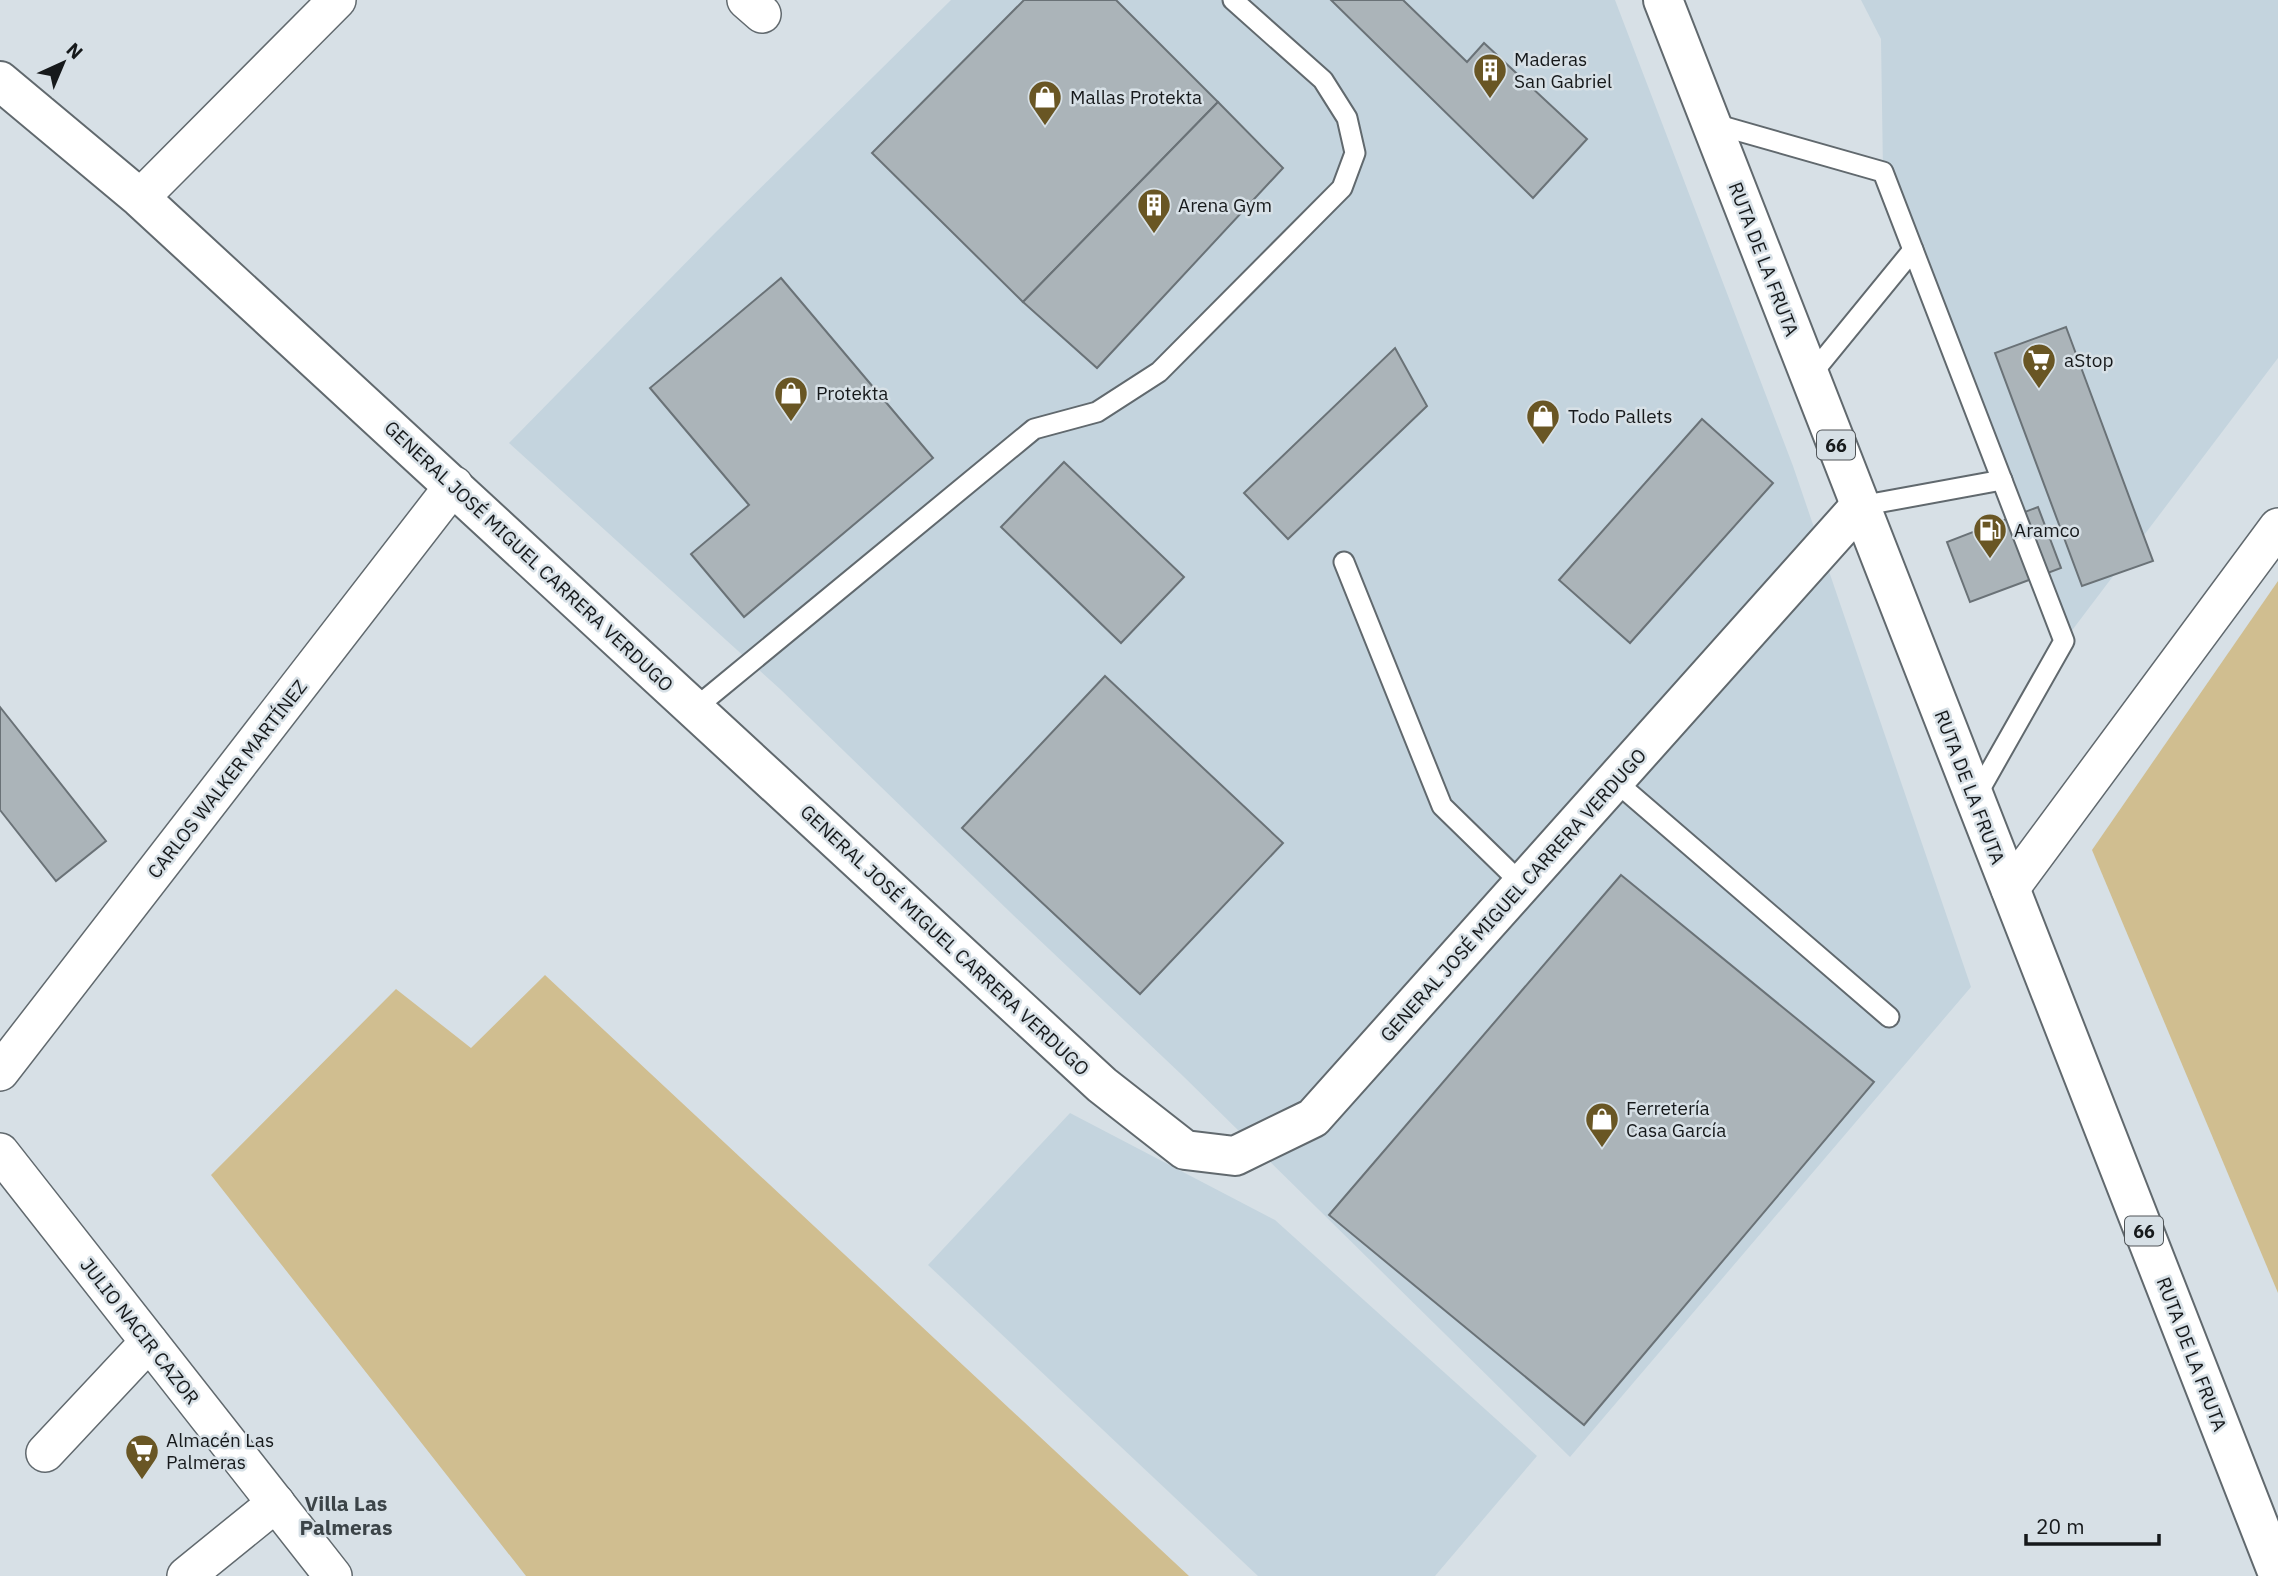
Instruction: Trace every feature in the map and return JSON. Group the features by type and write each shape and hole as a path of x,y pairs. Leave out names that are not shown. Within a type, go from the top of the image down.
{"main road":[{"name":"RUTA DE LA FRUTA","path":"1663,0 2278,1574"},
{"name":"GENERAL JOSÉ MIGUEL CARRERA VERDUGO","path":"0,81 141,198 1102,1085 1185,1150 1235,1156 1313,1118 1860,506"}],"street":[{"path":"141,198 337,0"},
{"name":"CARLOS WALKER MARTÍNEZ","path":"0,1072 454,485"},
{"path":"2010,889 2278,527"},
{"name":"JULIO NACIR CAZOR","path":"0,1152 333,1576"},
{"path":"45,1453 149,1342"},
{"path":"186,1576 275,1503"}],"lane":[{"path":"694,709 1034,429 1097,412 1158,372 1342,188 1355,153 1347,118 1323,80 1233,0"},
{"path":"1711,123 1883,172 2064,641 1975,799"},
{"path":"1810,376 1913,250"},
{"path":"1860,506 2003,480"},
{"path":"1344,562 1442,806 1521,884"},
{"path":"1615,782 1889,1017"}],"shaded area":[{"path":"951,0 1615,0 1793,466 1971,987 1570,1457 1183,1076 780,689 509,443 715,233"},
{"path":"1861,0 2278,0 2278,358 2064,641 1883,172 1881,39"},
{"path":"2278,581 2278,1293 2092,850"},
{"path":"545,975 1189,1576 526,1576 211,1175 396,989 471,1048"},
{"path":"1070,1113 1275,1220 1537,1456 1435,1576 1258,1576 928,1265"}],"building":[{"name":"Mallas Protekta","path":"1024,0 1116,0 1218,102 1023,302 872,153"},
{"name":"Maderas San Gabriel","path":"1331,0 1403,0 1467,62 1484,43 1587,139 1533,198"},
{"name":"Arena Gym","path":"1218,102 1283,168 1097,368 1023,302"},
{"name":"Protekta","path":"781,278 933,458 744,617 691,554 749,505 650,388"},
{"path":"2066,327 2153,561 2082,586 1995,353"},
{"path":"1395,348 1427,406 1288,539 1244,493"},
{"path":"1702,419 1773,483 1630,643 1559,580"},
{"path":"1064,462 1184,577 1121,643 1001,527"},
{"path":"2038,507 2061,568 1970,602 1947,542"},
{"path":"1105,676 1283,843 1140,994 962,828"},
{"path":"0,707 106,841 56,881 0,810"},
{"name":"Ferretería Casa García","path":"1621,875 1874,1082 1584,1425 1329,1215"}],"place":[{"name":"Maderas San Gabriel","path":"1490,100"},
{"name":"Mallas Protekta","path":"1045,127"},
{"name":"Arena Gym","path":"1154,235"},
{"name":"aStop","path":"2039,390"},
{"name":"Protekta","path":"791,423"},
{"name":"Todo Pallets","path":"1543,446"},
{"name":"Aramco","path":"1990,560"},
{"name":"Ferretería Casa García","path":"1602,1149"},
{"name":"Almacén Las Palmeras","path":"142,1481"}],"district":[{"name":"Villa Las Palmeras","path":"346,1515"}]}
